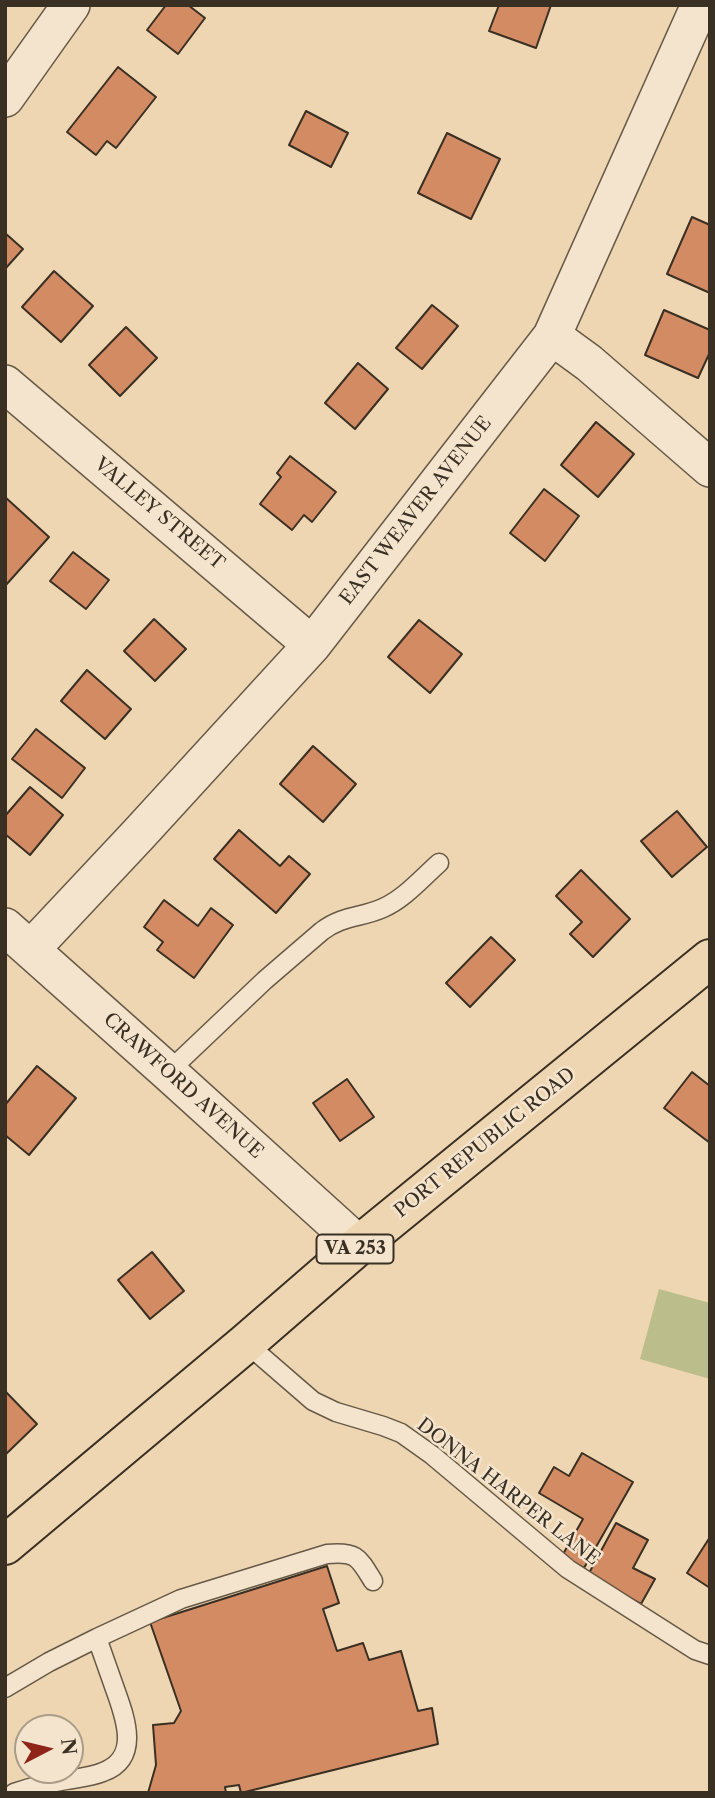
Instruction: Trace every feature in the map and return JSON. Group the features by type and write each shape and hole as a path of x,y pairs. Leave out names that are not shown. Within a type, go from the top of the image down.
{"main road":[{"name":"PORT REPUBLIC ROAD","path":"5,1545 359,1245 710,960"}],"street":[{"path":"5,98 71,5"},
{"name":"EAST WEAVER AVENUE","path":"18,938 148,825 312,645 552,336 700,5"},
{"path":"552,336 589,363 710,468"},
{"name":"VALLEY STREET","path":"5,384 312,645"},
{"name":"CRAWFORD AVENUE","path":"18,938 359,1245"}],"lane":[{"path":"168,1072 329,925 384,908 401,897 439,863"},
{"name":"DONNA HARPER LANE","path":"246,1343 313,1401 337,1412 401,1433 432,1455 568,1569 695,1650 710,1655"},
{"path":"5,1688 49,1662 181,1599 327,1554 353,1555 360,1560 373,1581"},
{"path":"14,1793 101,1773 116,1765 123,1755 127,1744 127,1723 97,1638"}],"green space":[{"path":"659,1289 710,1303 710,1379 640,1359"}],"building":[{"path":"166,5 188,5 205,18 178,54 147,30"},
{"path":"499,5 551,5 536,48 489,31"},
{"path":"118,67 156,97 116,148 107,141 96,155 67,132"},
{"path":"306,111 348,133 331,167 289,145"},
{"path":"447,133 500,159 471,219 418,193"},
{"path":"692,217 710,225 710,293 667,274"},
{"path":"5,233 23,249 5,269"},
{"path":"54,271 93,306 61,342 22,307"},
{"path":"432,305 458,326 422,369 396,348"},
{"path":"664,310 710,330 710,352 698,378 645,355"},
{"path":"126,327 157,358 120,396 89,365"},
{"path":"358,363 388,389 355,429 325,403"},
{"path":"596,422 634,454 598,497 561,465"},
{"path":"290,456 336,492 312,522 304,515 292,530 260,504 281,477 277,473"},
{"path":"544,489 579,516 545,561 510,533"},
{"path":"5,497 49,537 5,586"},
{"path":"73,552 109,580 86,609 50,581"},
{"path":"154,619 186,649 155,681 124,651"},
{"path":"419,620 462,654 430,693 388,657"},
{"path":"87,670 131,709 105,739 61,701"},
{"path":"36,729 85,768 62,798 12,759"},
{"path":"313,746 356,784 323,822 280,784"},
{"path":"30,787 63,815 30,855 5,834 5,816"},
{"path":"677,811 707,847 672,877 641,841"},
{"path":"239,830 280,866 289,856 310,874 276,913 214,859"},
{"path":"581,870 630,919 593,957 570,934 582,922 556,896"},
{"path":"164,900 198,926 211,908 233,925 194,978 157,950 163,942 144,927"},
{"path":"491,937 515,960 470,1007 446,983"},
{"path":"37,1066 76,1098 29,1155 5,1135 5,1105"},
{"path":"692,1072 710,1086 710,1143 664,1108"},
{"path":"347,1079 374,1117 340,1141 313,1103"},
{"path":"152,1252 184,1291 150,1319 118,1280"},
{"path":"5,1391 37,1424 5,1455"},
{"path":"582,1453 633,1482 584,1568 562,1556 583,1519 539,1493 554,1467 569,1476"},
{"path":"616,1523 648,1540 633,1568 655,1579 641,1604 588,1575"},
{"path":"710,1537 710,1588 687,1573"},
{"path":"327,1566 339,1603 323,1609 337,1651 363,1643 369,1660 401,1651 418,1711 432,1708 438,1744 241,1793 239,1785 225,1787 226,1793 148,1793 156,1765 153,1725 174,1723 181,1711 150,1622"}]}
